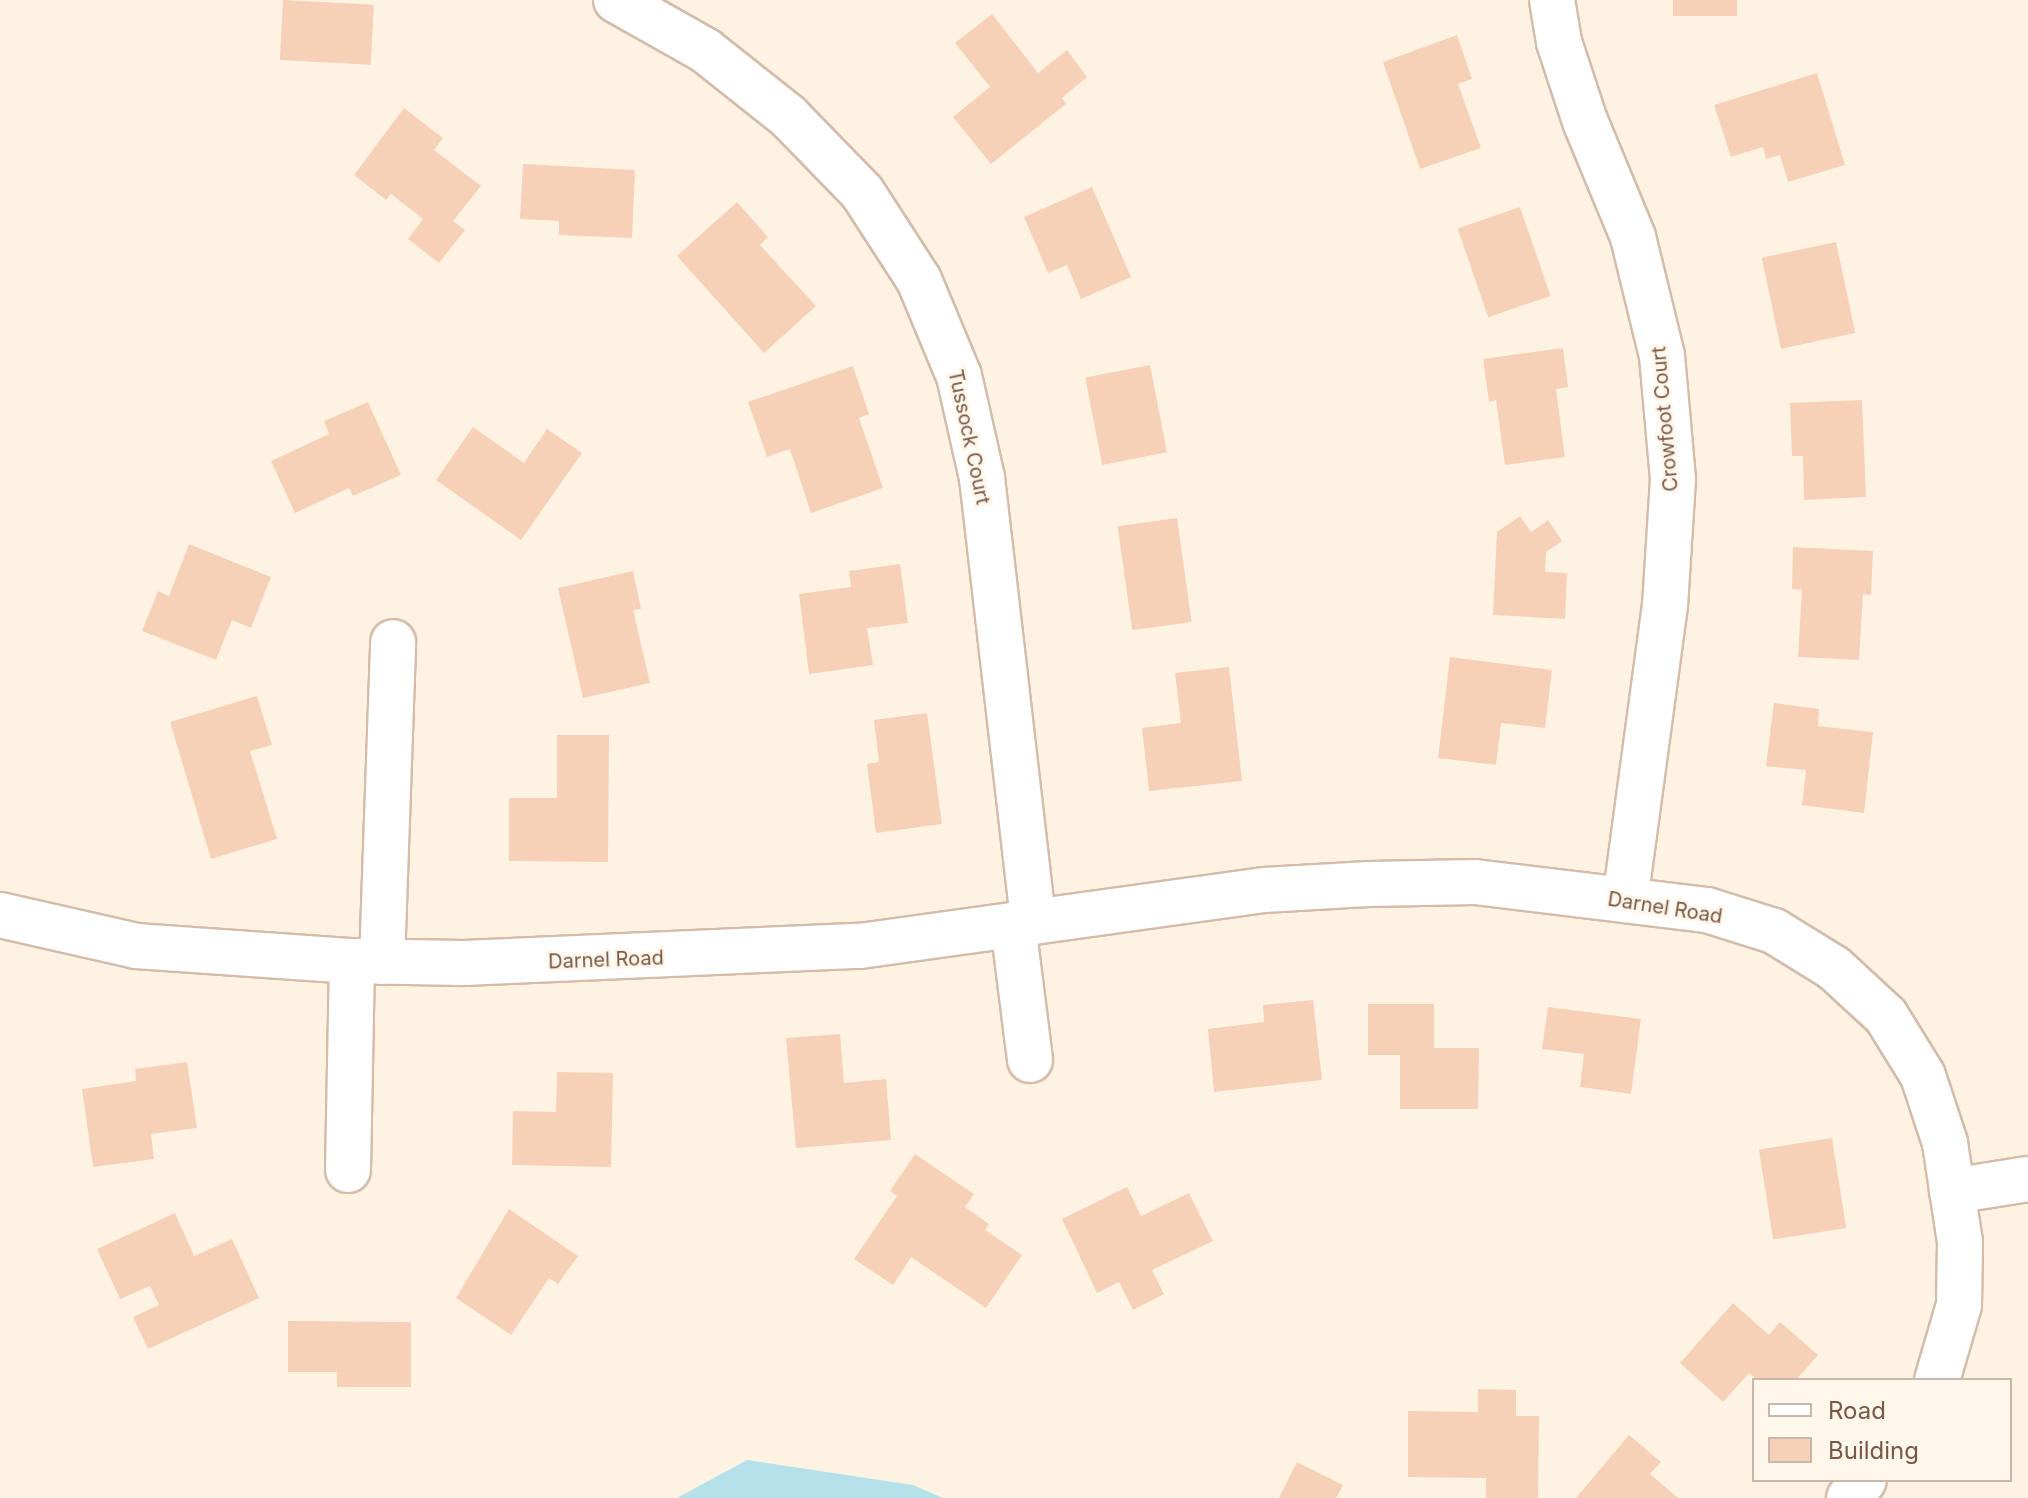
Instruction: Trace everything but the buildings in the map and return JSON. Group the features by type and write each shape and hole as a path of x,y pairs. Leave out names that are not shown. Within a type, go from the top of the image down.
{"street":[{"name":"Tussock Court","path":"616,0 706,51 788,116 862,192 919,280 959,376 982,478 1023,924"},
{"name":"Crowfoot Court","path":"1552,0 1559,42 1585,121 1633,237 1662,356 1673,479 1665,605 1625,900"},
{"path":"348,1170 393,642"},
{"name":"Darnel Road","path":"0,915 136,946 367,962 663,959 860,946 1264,890 1369,884 1475,882 1707,910 1774,931 1834,968 1886,1016 1923,1076 1945,1143 1960,1242 1959,1305 1938,1378"},
{"path":"1023,924 1030,1060"},
{"path":"1952,1191 2028,1179"},
{"path":"1849,1498 1862,1482"}],"water":[{"path":"747,1460 913,1485 943,1498 677,1498"}]}
